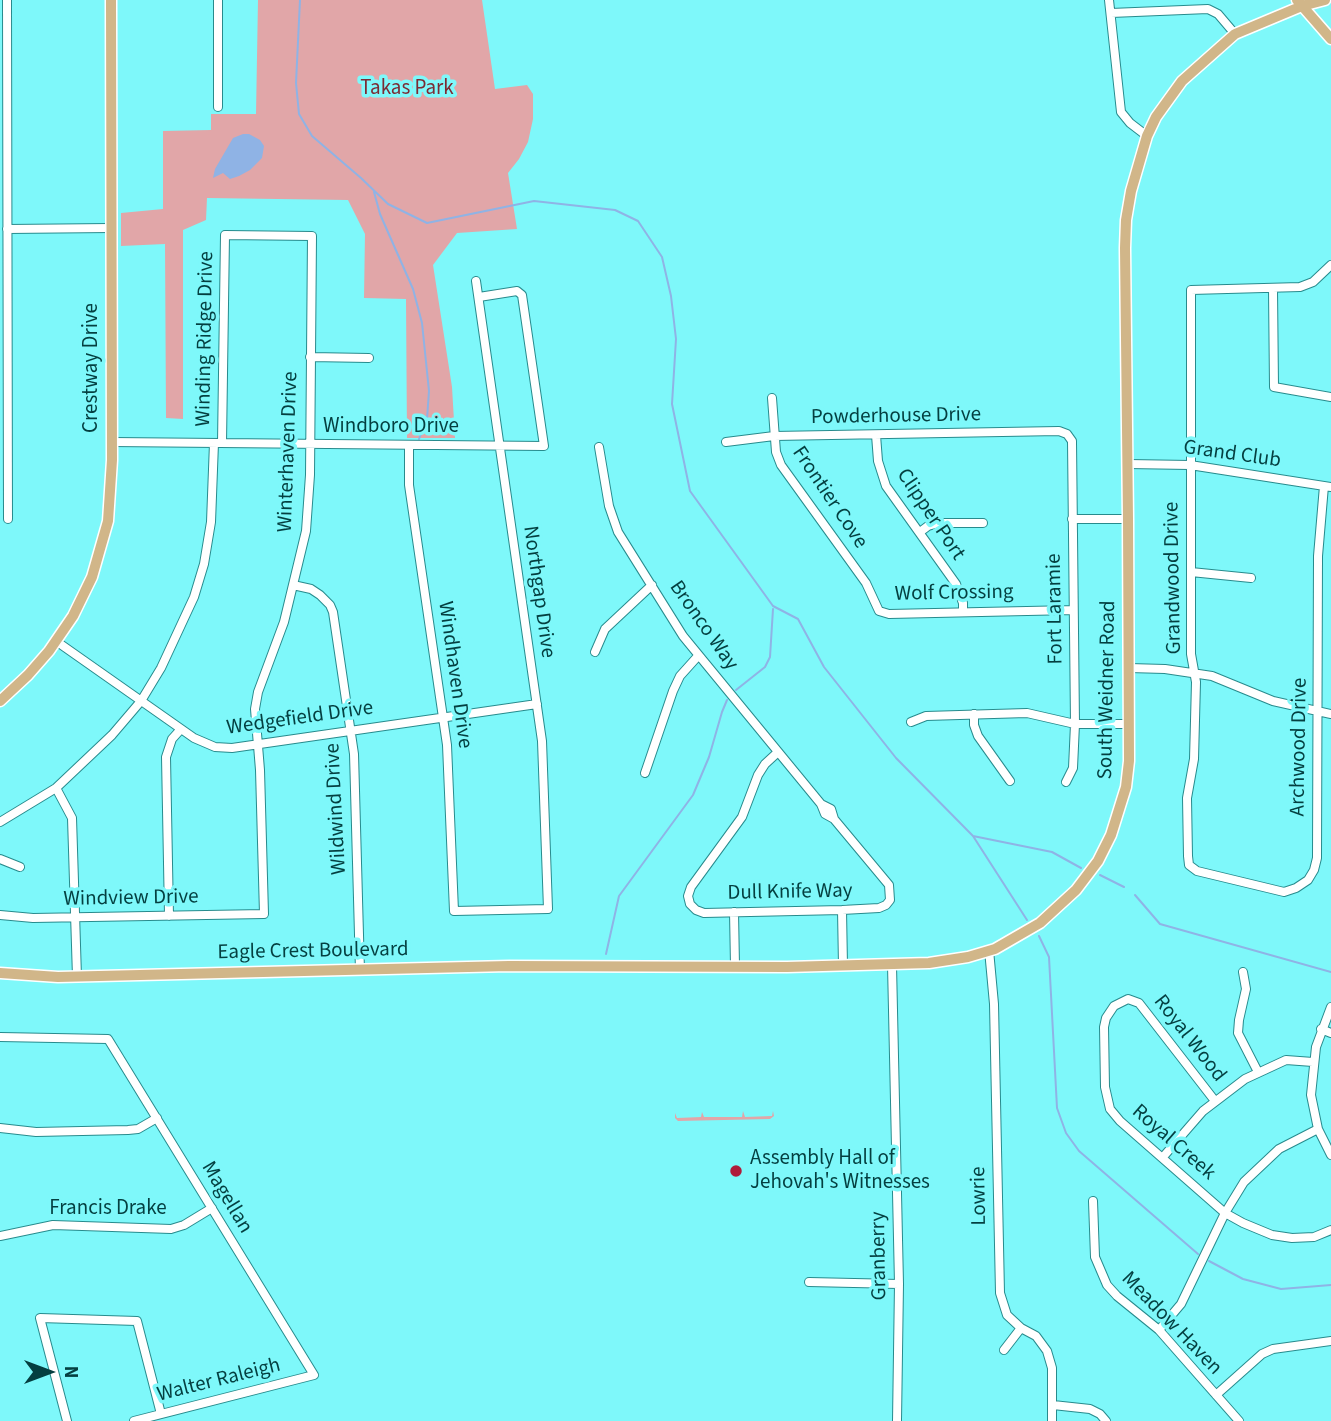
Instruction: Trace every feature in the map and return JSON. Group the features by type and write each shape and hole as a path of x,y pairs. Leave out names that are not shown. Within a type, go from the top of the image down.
{"main road":[{"name":"Crestway Drive","path":"0,701 28,675 73,616 92,577 102,548 111,493 111,0"},
{"name":"South Weidner Road","path":"627,965 892,965 929,963 989,950 1021,936 1040,923 1076,890 1098,861 1111,835 1126,786 1129,668 1126,220 1136,172 1156,117 1182,81 1235,34 1299,3 1325,0"},
{"path":"1299,3 1331,39"},
{"name":"Eagle Crest Boulevard","path":"0,973 77,977 627,965"}],"street":[{"path":"7,0 3,77 7,229 4,421 8,519"},
{"path":"218,0 218,107"},
{"path":"1110,0 1121,112 1147,136"},
{"path":"1111,13 1208,9 1218,13 1235,34"},
{"path":"7,229 111,228"},
{"name":"Winding Ridge Drive","path":"0,822 56,788 112,735 141,701 178,635 201,575 211,522 218,443 225,235 312,236"},
{"name":"Winterhaven Drive","path":"264,914 260,770 254,719 256,700 284,622 306,531 310,444 312,236"},
{"path":"1331,265 1309,284 1273,289 1273,387 1331,397"},
{"name":"Northgap Drive","path":"454,911 548,909 545,773 476,281"},
{"name":"Grandwood Drive","path":"1189,865 1187,798 1195,747 1194,672 1191,654 1191,290 1273,289"},
{"name":"Windboro Drive","path":"112,442 544,446 522,295 517,291 479,297"},
{"path":"310,357 369,358"},
{"name":"Frontier Cove","path":"772,398 776,452 781,465 866,583 879,611"},
{"name":"Powderhouse Drive","path":"726,442 774,436 1059,431 1067,434"},
{"name":"Fort Laramie","path":"1066,782 1073,768 1075,724 1072,441 1067,434"},
{"name":"Clipper Port","path":"876,435 880,474 956,584 961,593 963,612"},
{"name":"Windhaven Drive","path":"409,445 409,485 449,773 454,911"},
{"name":"Bronco Way","path":"599,447 605,492 613,520 683,636 821,804 831,809 834,820 889,885 890,900"},
{"name":"Grand Club","path":"1128,464 1190,465 1328,487"},
{"name":"Archwood Drive","path":"1189,865 1197,871 1284,892 1308,880 1314,870 1317,858 1318,556 1328,487"},
{"path":"1072,519 1128,519"},
{"path":"920,532 939,523 984,523"},
{"path":"1191,572 1251,578"},
{"name":"Wildwind Drive","path":"293,585 320,594 333,612 351,730 356,791 360,971"},
{"path":"595,652 605,629 652,585"},
{"name":"Wolf Crossing","path":"879,611 889,614 1073,610"},
{"name":"Wedgefield Drive","path":"56,641 181,729 204,744 215,747 232,748 537,704"},
{"path":"645,773 673,691 680,676 698,656"},
{"path":"1129,668 1194,672 1225,680 1273,701 1331,714"},
{"path":"911,722 926,716 1027,713 1075,724 1129,724"},
{"path":"974,714 978,736 1010,781"},
{"path":"169,916 166,757 172,739 181,729"},
{"name":"Dull Knife Way","path":"778,752 758,775 743,817 691,887 688,896 690,904 704,913 879,908 887,905 890,900"},
{"path":"56,788 72,818 77,977"},
{"path":"0,859 20,867"},
{"path":"842,909 843,966"},
{"path":"734,912 735,966"},
{"name":"Windview Drive","path":"0,915 75,918 264,914"},
{"name":"Lowrie","path":"989,950 994,1004 1000,1293 1007,1315 1021,1328 1036,1336 1047,1351 1052,1368 1052,1421"},
{"name":"Granberry","path":"892,965 899,1284 897,1421"},
{"path":"1243,972 1246,989 1238,1020 1238,1033 1258,1072"},
{"name":"Royal Wood","path":"1135,999 1214,1101"},
{"name":"Royal Creek","path":"1135,999 1122,1000 1114,1006 1104,1027 1106,1095 1111,1109 1120,1121 1225,1213 1257,1230 1292,1238 1314,1237 1331,1230"},
{"path":"1331,1007 1321,1029 1313,1062 1311,1095 1318,1129 1331,1155"},
{"path":"1321,1029 1331,1033"},
{"name":"Magellan","path":"0,1037 108,1039 314,1375"},
{"path":"1163,1157 1214,1101 1245,1079 1286,1060 1313,1062"},
{"path":"0,1129 36,1132 128,1130 138,1129 157,1118"},
{"path":"1159,1330 1181,1304 1225,1213 1244,1182 1279,1149 1318,1129"},
{"name":"Meadow Haven","path":"1093,1201 1094,1250 1103,1278 1117,1296 1159,1330 1239,1421"},
{"name":"Francis Drake","path":"0,1236 53,1225 171,1229 184,1225 212,1209"},
{"path":"809,1282 899,1284"},
{"path":"67,1421 40,1318 137,1321 160,1414"},
{"path":"1004,1350 1021,1328"},
{"path":"1216,1395 1262,1354 1273,1349 1331,1341"},
{"name":"Walter Raleigh","path":"134,1421 314,1375"},
{"path":"1053,1405 1090,1409 1106,1421"}],"green space":[{"name":"Takas Park","path":"258,0 482,0 495,89 527,85 533,94 533,119 528,142 508,173 517,229 457,233 433,265 452,387 455,438 407,438 406,299 364,298 365,234 348,200 207,198 206,220 183,230 183,419 166,418 165,244 121,246 121,213 163,209 163,131 211,130 211,114 256,114"},
{"path":"743,1111 745,1117 772,1116 773,1111 774,1116 770,1119 678,1121 675,1118 675,1113 677,1118 701,1117 702,1112 704,1117 742,1117"}],"water":[{"path":"243,134 260,140 264,146 262,158 239,176 230,179 223,173 213,178 215,169 233,138"}],"waterway":[{"path":"300,0 296,83 299,114 312,136 388,204 427,223 534,201 615,210 638,221 662,257 671,296 676,339 672,404 690,491 773,606 798,619 824,667 896,758 973,836 1027,920"},
{"path":"374,192 380,214 413,289 422,323 429,391 427,419 419,439"},
{"path":"736,690 765,667 770,657 773,609"},
{"path":"606,954 619,896 693,795 709,757 727,700"},
{"path":"973,836 1052,852 1081,868"},
{"path":"1100,875 1124,887"},
{"path":"1135,895 1160,924 1331,972"},
{"path":"1039,936 1049,957 1057,1108 1066,1133 1079,1151 1198,1254"},
{"path":"1209,1261 1243,1279 1281,1289 1331,1285"}],"place":[{"name":"Assembly Hall of Jehovah's Witnesses","path":"736,1171"}]}
